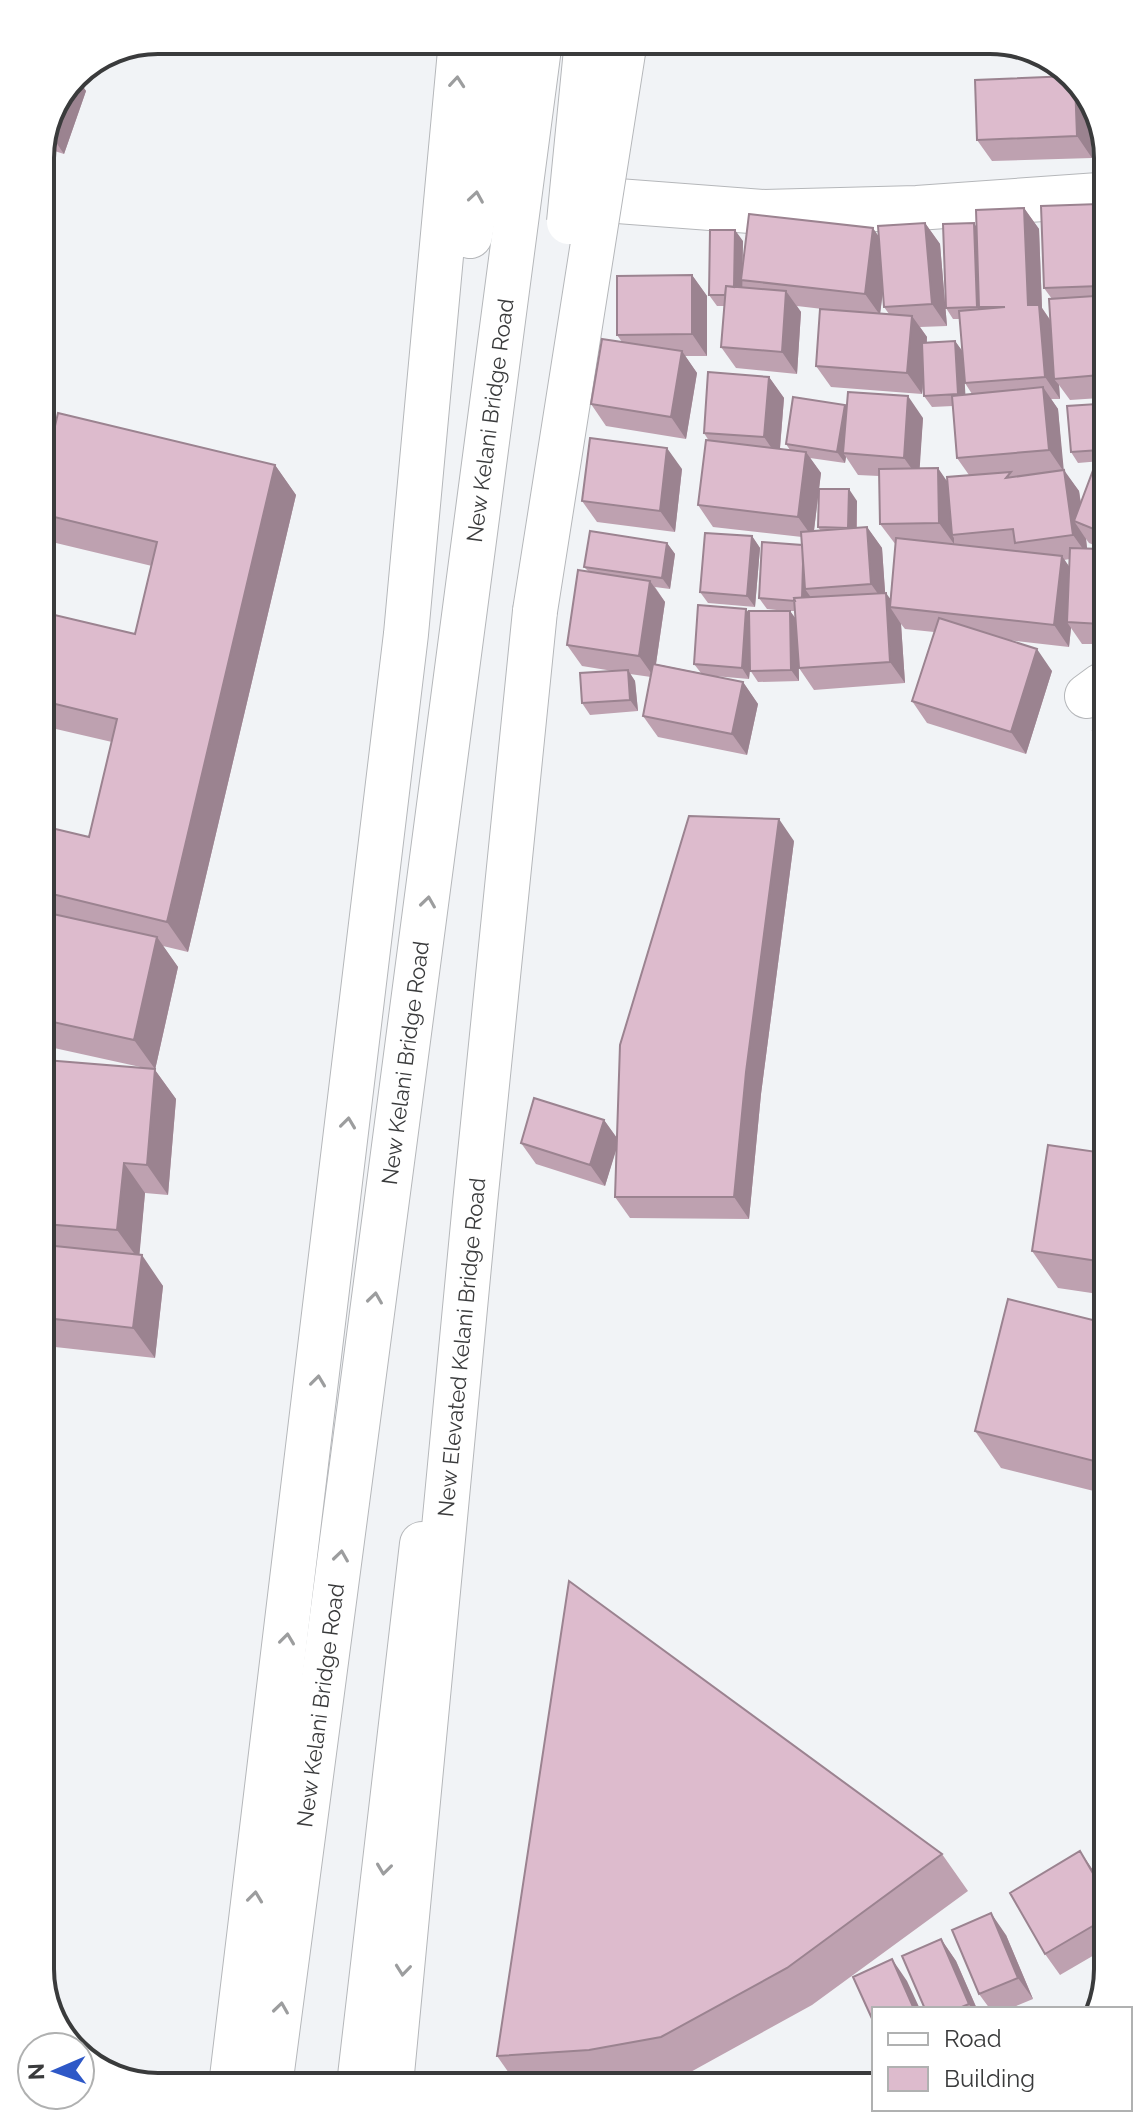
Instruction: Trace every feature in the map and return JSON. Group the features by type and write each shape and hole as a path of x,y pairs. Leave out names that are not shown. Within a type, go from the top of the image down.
{"main road":[{"path":"233,2073 406,634 460,54"},
{"path":"406,634 500,54"},
{"name":"New Kelani Bridge Road","path":"272,2073 538,54"},
{"path":"535,611 586,54"},
{"path":"360,2073 578,198 598,54"},
{"path":"535,611 623,54"},
{"path":"578,198 764,212 917,208 1094,195"},
{"name":"New Elevated Kelani Bridge Road","path":"392,2073 535,611"}],"building":[{"path":"1055,77 1076,99 1077,136 977,140 975,80"},
{"path":"1094,204 1094,286 1044,288 1041,206"},
{"path":"1024,208 1028,305 1039,305 1045,377 965,383 959,311 1005,307 979,307 976,210"},
{"path":"749,214 873,228 865,294 741,280"},
{"path":"925,223 932,304 884,307 878,226"},
{"path":"974,223 977,307 946,308 943,224"},
{"path":"710,230 735,230 734,287 726,286 725,295 709,295"},
{"path":"692,275 692,334 617,335 617,276"},
{"path":"726,286 786,291 782,352 721,347"},
{"path":"1094,296 1094,376 1054,379 1049,299"},
{"path":"820,309 912,316 907,373 816,366"},
{"path":"602,339 682,351 671,417 591,404"},
{"path":"955,341 958,394 924,396 922,343"},
{"path":"708,372 769,377 764,437 704,433"},
{"path":"1043,387 1049,450 957,458 952,396"},
{"path":"848,392 908,396 904,458 843,453"},
{"path":"793,397 845,405 837,452 786,444"},
{"path":"1094,404 1094,450 1071,452 1067,406"},
{"path":"58,413 275,465 167,922 54,894 54,829 89,837 117,719 54,704 54,615 135,634 157,542 54,517 54,430"},
{"path":"590,438 667,448 660,511 582,501"},
{"path":"706,440 806,452 798,517 698,505"},
{"path":"938,468 939,523 880,524 879,469"},
{"path":"1094,468 1094,529 1074,521"},
{"path":"1064,470 1073,535 1015,543 1013,529 952,535 947,477 1011,472 1006,478"},
{"path":"819,489 849,489 848,528 818,527"},
{"path":"867,527 871,584 805,589 801,532"},
{"path":"590,531 667,543 662,578 584,567"},
{"path":"705,533 752,536 747,596 700,592"},
{"path":"896,538 1062,556 1054,625 890,607"},
{"path":"762,542 802,545 802,598 794,598 795,601 759,598"},
{"path":"1070,548 1094,549 1094,624 1067,622"},
{"path":"578,570 650,581 639,656 567,645"},
{"path":"886,593 890,662 799,668 794,598"},
{"path":"698,605 746,609 742,668 694,664"},
{"path":"749,611 790,611 791,670 750,671"},
{"path":"939,618 1037,649 1011,732 912,701"},
{"path":"653,664 743,682 732,734 643,716"},
{"path":"628,670 630,700 582,703 580,673"},
{"path":"689,816 779,819 746,1072 734,1197 615,1197 620,1045"},
{"path":"54,914 157,937 134,1040 54,1022"},
{"path":"54,1061 155,1069 147,1165 124,1163 117,1230 54,1225"},
{"path":"534,1098 604,1120 590,1165 521,1143"},
{"path":"1048,1145 1094,1152 1094,1260 1032,1251"},
{"path":"54,1246 142,1255 133,1328 54,1319"},
{"path":"1008,1299 1094,1320 1094,1461 975,1431"},
{"path":"569,1581 942,1854 787,1968 661,2037 589,2050 497,2056"},
{"path":"1080,1851 1094,1875 1094,1925 1045,1954 1010,1893"},
{"path":"991,1913 1018,1978 979,1994 952,1930"},
{"path":"941,1939 969,2004 962,2007 924,2007 902,1956"},
{"path":"892,1959 913,2007 872,2007 872,2019 853,1977"}]}
